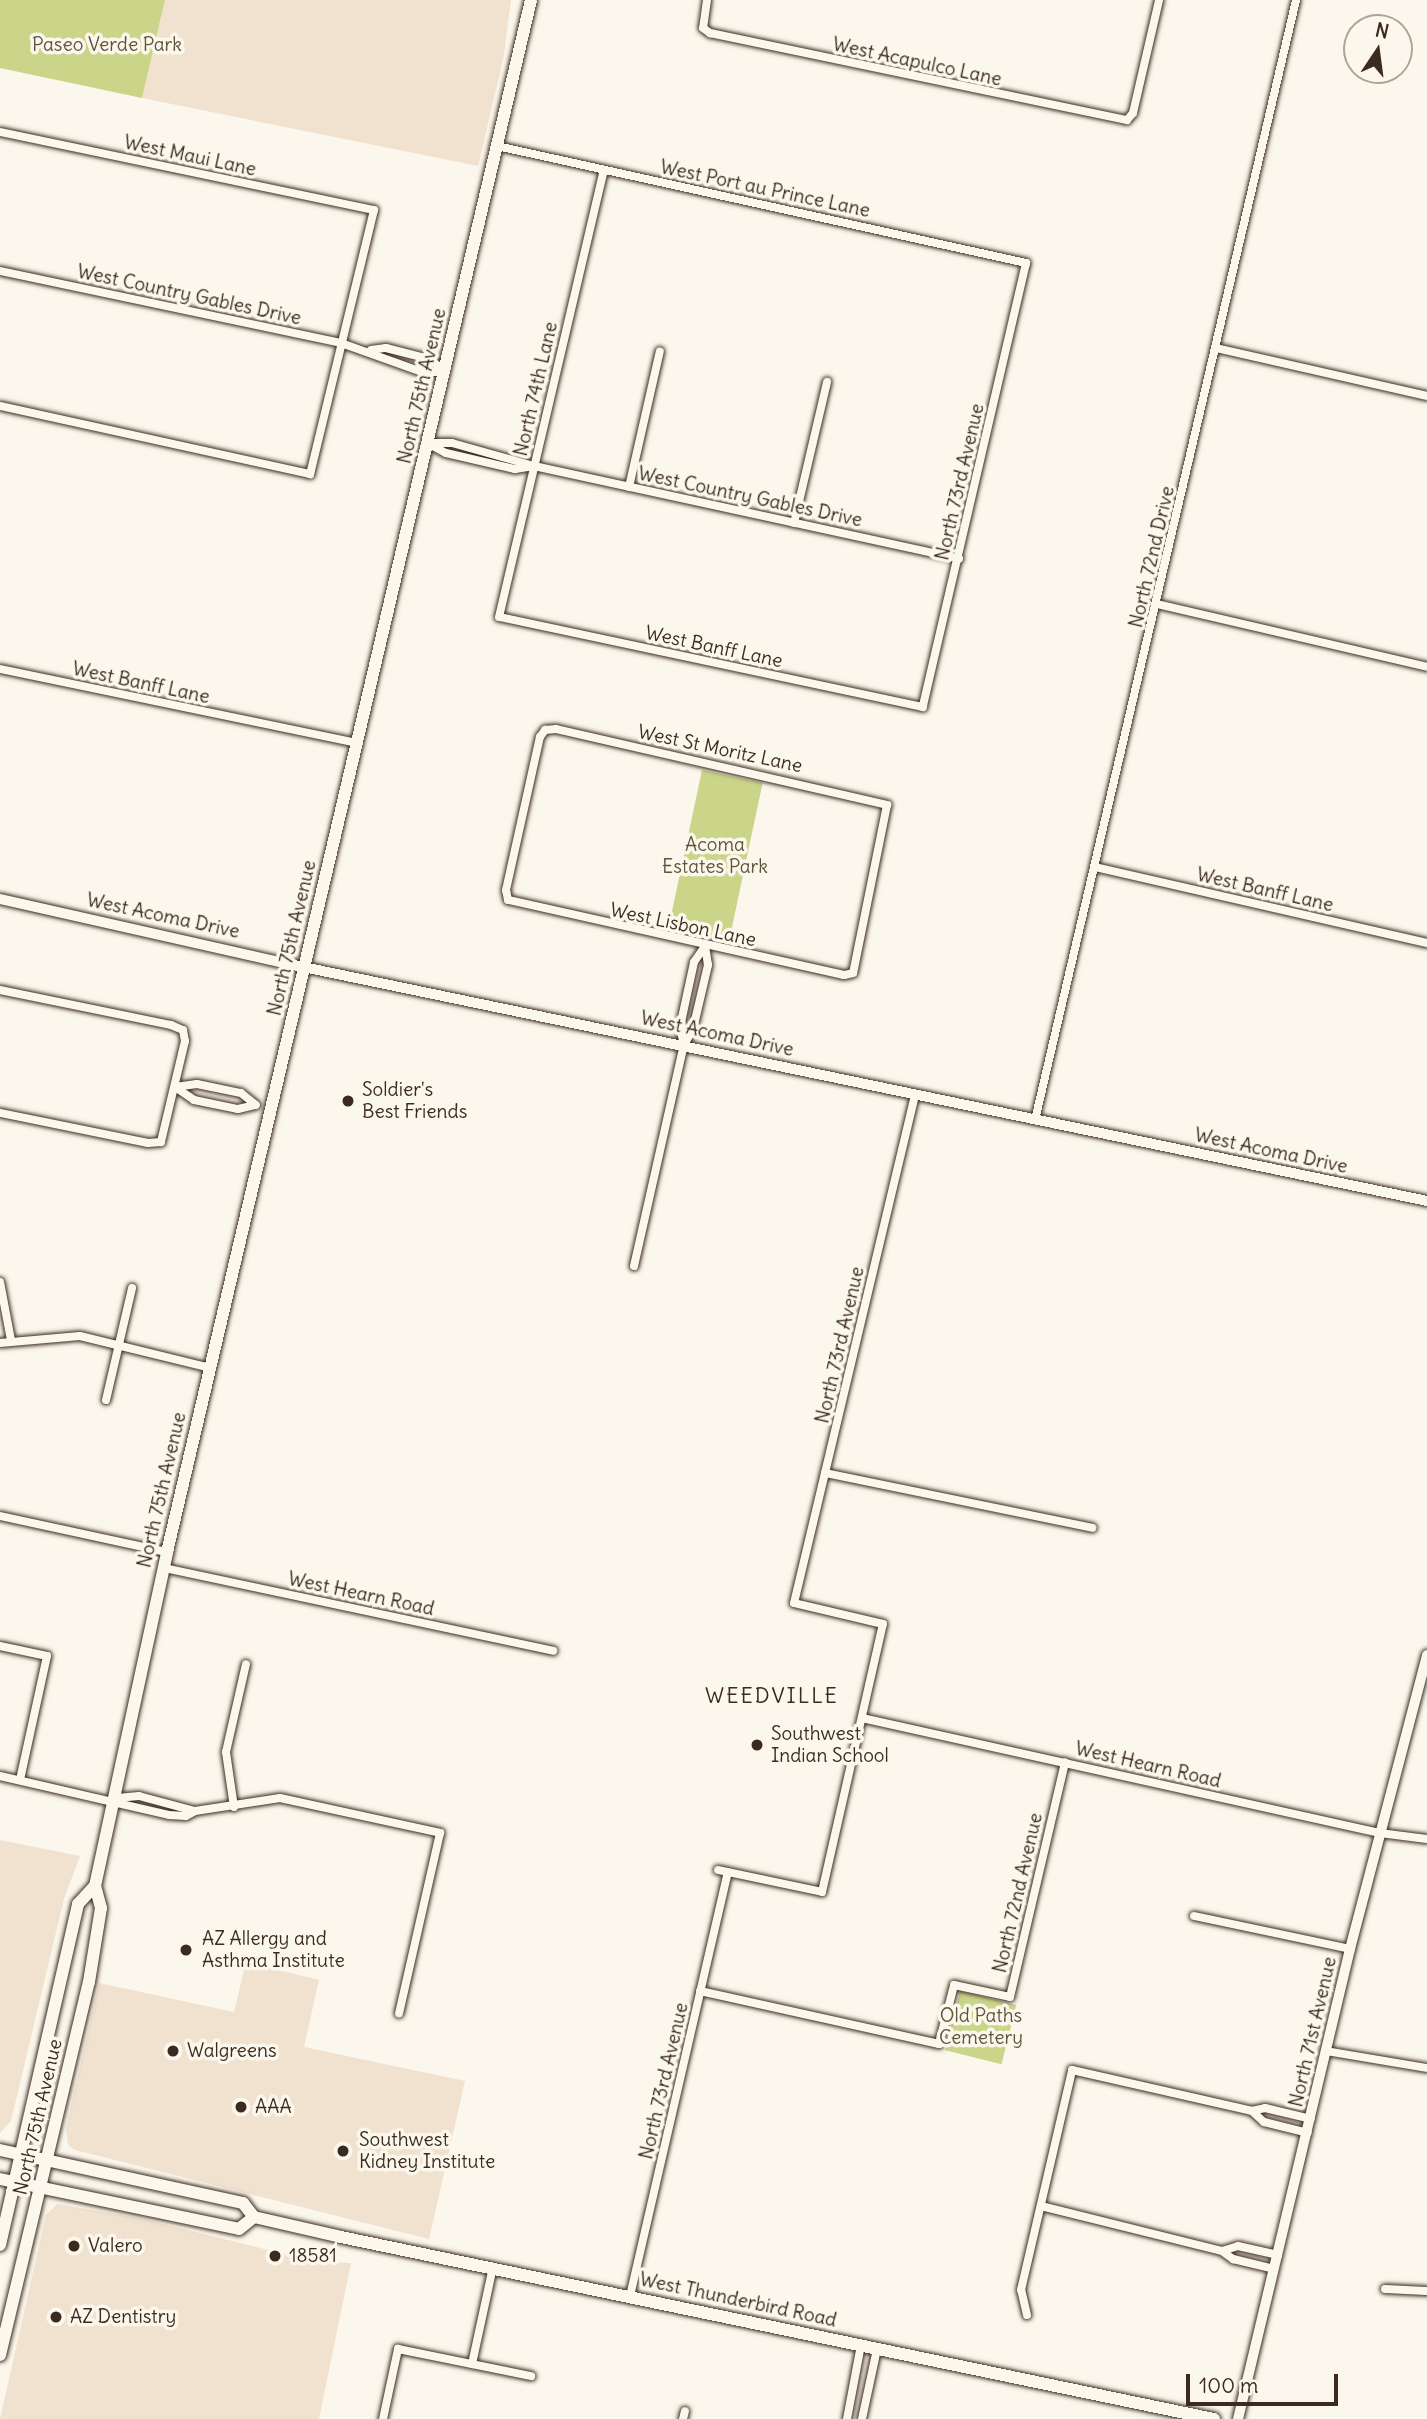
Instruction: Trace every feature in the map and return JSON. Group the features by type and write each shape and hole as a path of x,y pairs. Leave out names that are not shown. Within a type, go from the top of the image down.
{"main road":[{"name":"North 75th Avenue","path":"0,2356 89,1982 101,1908 95,1885 167,1552 531,0"},
{"name":"North 75th Avenue","path":"0,2245 78,1904 95,1885"},
{"name":"West Thunderbird Road","path":"0,2150 243,2203 254,2217 1213,2419"},
{"name":"West Thunderbird Road","path":"0,2179 241,2229 254,2217"}],"street":[{"name":"West Acapulco Lane","path":"707,0 703,28 710,33 1127,120 1133,113 1158,0"},
{"name":"North 72nd Drive","path":"1035,1120 1296,0"},
{"name":"West Maui Lane","path":"0,132 374,210 341,343"},
{"name":"West Port au Prince Lane","path":"497,146 1026,263"},
{"name":"North 74th Lane","path":"499,617 604,170"},
{"name":"North 73rd Avenue","path":"923,707 1026,263"},
{"name":"West Country Gables Drive","path":"0,271 341,343 371,351 401,367 425,373 445,371"},
{"path":"0,406 310,474 341,343"},
{"name":"West Country Gables Drive","path":"371,351 386,348 429,359 445,371"},
{"path":"1216,348 1427,397"},
{"path":"629,487 660,351"},
{"path":"794,523 827,382"},
{"name":"West Country Gables Drive","path":"428,443 452,443 534,466 959,559"},
{"path":"1157,604 1427,667"},
{"name":"West Banff Lane","path":"499,617 923,707"},
{"name":"West Banff Lane","path":"0,669 357,743"},
{"name":"West St Moritz Lane","path":"508,901 506,890 545,730 887,805 853,973"},
{"name":"West Banff Lane","path":"1095,867 1427,943"},
{"name":"West Acoma Drive","path":"0,899 305,967 1427,1201"},
{"name":"West Lisbon Lane","path":"508,901 705,946 844,975 853,973"},
{"path":"684,1045 680,1027 685,1003 694,962 705,946"},
{"path":"634,1266 684,1045 698,1006 708,965 705,946"},
{"path":"0,990 183,1030 185,1041 161,1142 149,1143 0,1113"},
{"path":"685,1003 698,1006"},
{"path":"197,1084 241,1093 256,1105 238,1109 194,1100 175,1087 197,1084"},
{"name":"North 73rd Avenue","path":"862,1718 883,1625 794,1603 915,1095"},
{"path":"0,1282 10,1340"},
{"path":"106,1400 132,1288"},
{"path":"0,1343 10,1340 80,1336 210,1368"},
{"path":"825,1473 1092,1528"},
{"path":"0,1516 167,1552"},
{"name":"West Hearn Road","path":"164,1569 552,1651"},
{"path":"0,1646 47,1656 20,1780"},
{"name":"North 71st Avenue","path":"1238,2419 1350,1949 1380,1833 1388,1819 1427,1655"},
{"path":"234,1807 226,1752 246,1664"},
{"path":"718,1870 822,1892 862,1718"},
{"name":"West Hearn Road","path":"862,1718 1380,1833 1427,1839"},
{"name":"North 72nd Avenue","path":"701,1992 939,2044 954,1985 1010,1997 1065,1762"},
{"path":"0,1776 114,1798 169,1815 186,1816 195,1811 292,1799 440,1833 399,2013"},
{"name":"North 73rd Avenue","path":"630,2297 728,1872"},
{"path":"1194,1916 1350,1949"},
{"path":"1326,2051 1427,2068"},
{"path":"1027,2315 1021,2290 1072,2070 1252,2111 1280,2111 1311,2119"},
{"path":"1252,2111 1277,2125 1308,2133"},
{"path":"1277,2125 1280,2111"},
{"path":"1041,2206 1222,2250 1244,2262 1274,2269"},
{"path":"1222,2250 1247,2248 1278,2255"},
{"path":"1244,2262 1247,2248"},
{"path":"472,2364 493,2267"},
{"path":"1385,2289 1427,2291"},
{"path":"847,2419 861,2345"},
{"path":"383,2419 398,2349 531,2376"},
{"path":"862,2419 877,2349"}],"shaded area":[{"path":"165,0 511,0 504,55 478,166 142,98"},
{"path":"0,1840 80,1856 64,1899 11,2121 0,2133"},
{"path":"246,1962 319,1980 304,2047 465,2081 429,2239 75,2150 68,2145 66,2128 99,1983 234,2012"},
{"path":"57,2204 139,2218 317,2262 351,2263 319,2419 0,2419 46,2215"}],"green space":[{"name":"Paseo Verde Park","path":"0,0 165,0 142,98 0,68"},
{"name":"Acoma Estates Park","path":"702,770 763,783 729,941 668,928"},
{"name":"Old Paths Cemetery","path":"960,1991 1016,2005 1002,2064 945,2050"}],"place":[{"name":"Soldier's Best Friends","path":"348,1101"},
{"name":"Southwest Indian School","path":"757,1745"},
{"name":"AZ Allergy and Asthma Institute","path":"186,1950"},
{"name":"Walgreens","path":"173,2051"},
{"name":"AAA","path":"241,2107"},
{"name":"Southwest Kidney Institute","path":"343,2151"},
{"name":"Valero","path":"74,2246"},
{"name":"18581","path":"275,2256"},
{"name":"AZ Dentistry","path":"56,2317"}],"district":[{"name":"WEEDVILLE","path":"772,1696"}]}
